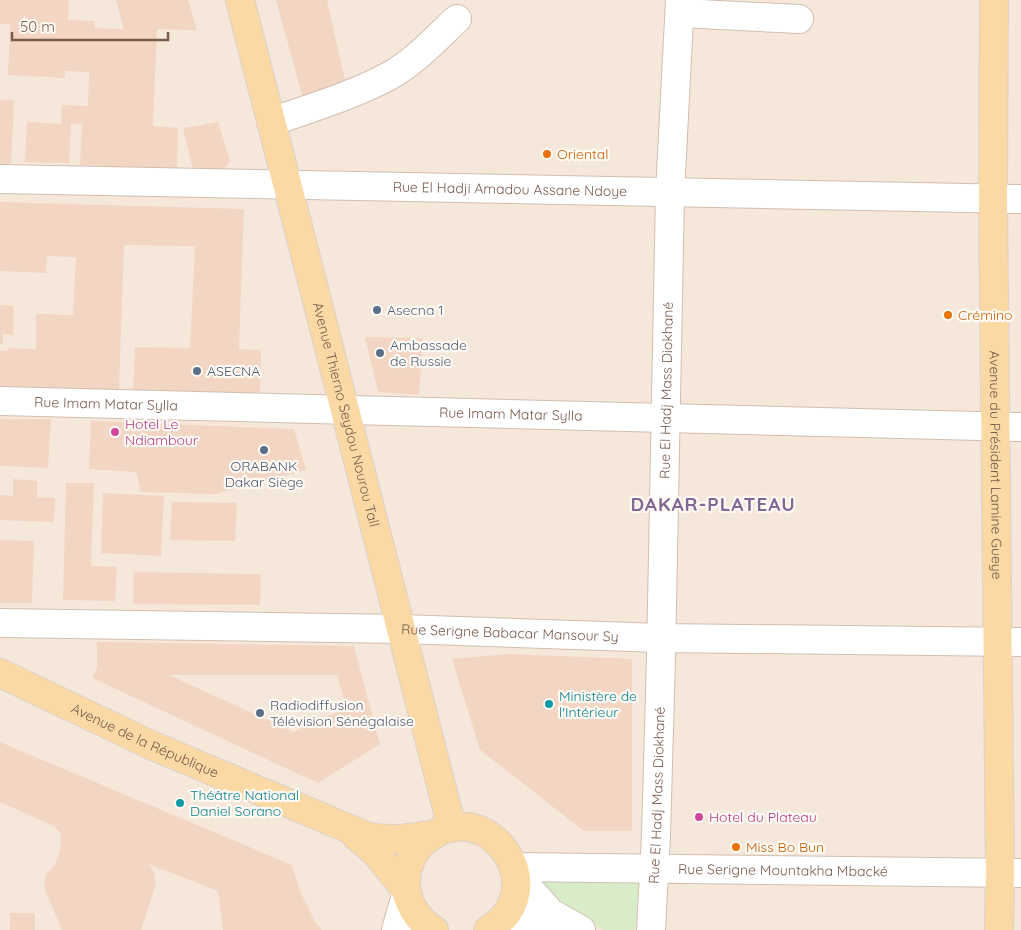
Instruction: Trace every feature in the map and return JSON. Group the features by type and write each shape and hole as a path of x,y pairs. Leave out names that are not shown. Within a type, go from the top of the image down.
{"main road":[{"name":"Avenue Thierno Seydou Nourou Tall","path":"240,0 401,629 444,831"},
{"name":"Avenue du Président Lamine Gueye","path":"994,0 993,198 1008,426 1011,872 999,930"},
{"name":"Avenue de la République","path":"0,672 151,745 366,836 384,840 401,840 444,831 472,829 491,836 505,850 515,871"},
{"name":"Avenue de la République","path":"346,828 376,852 407,891"},
{"path":"434,930 420,920 414,911 407,891 407,872 410,862 420,846 444,831"},
{"path":"494,926 507,913 515,894 515,871"}],"street":[{"path":"680,7 799,19"},
{"name":"Rue El Hadj Mass Diokhané","path":"651,930 655,869 661,638 670,193 680,7"},
{"path":"271,122 364,88 391,75 458,19"},
{"name":"Rue El Hadji Amadou Assane Ndoye","path":"0,179 1021,199"},
{"name":"Rue Imam Matar Sylla","path":"0,401 1008,426"},
{"name":"Rue Serigne Babacar Mansour Sy","path":"0,623 401,629 661,638 1009,642"},
{"name":"Rue Serigne Mountakha Mbacké","path":"515,871 655,869 1011,872"},
{"path":"515,871 551,913 581,930"},
{"path":"396,930 407,891"},
{"path":"494,926 524,919 544,921 577,930"}],"shaded area":[{"path":"0,0 1021,0 1021,930 0,930"}],"green space":[{"path":"642,876 635,930 604,930 569,914 548,898 537,877"}],"building":[{"path":"0,0 69,0 68,20 95,21 95,28 124,29 116,0 188,0 197,30 157,29 153,126 178,128 177,170 80,165 82,124 71,124 69,163 25,162 27,122 61,124 62,105 88,106 89,72 65,71 65,78 8,75 10,24 0,24"},
{"path":"276,0 327,0 346,85 303,99"},
{"path":"0,100 14,100 11,165 0,165"},
{"path":"218,122 230,161 223,171 193,170 183,128"},
{"path":"0,202 244,209 239,349 261,350 260,396 133,392 135,347 190,348 195,246 124,245 119,390 0,389 0,351 8,351 8,348 36,349 36,314 73,315 76,257 47,256 46,273 0,271"},
{"path":"0,305 14,306 13,335 3,334 3,344 0,344"},
{"path":"365,337 423,338 419,395 378,392"},
{"path":"0,419 51,419 48,468 0,466"},
{"name":"Hotel Le Ndiambour","path":"91,421 294,429 306,470 216,494 141,492 136,472 89,469"},
{"path":"13,479 37,481 37,497 55,498 54,522 0,520 0,495 13,496"},
{"path":"66,483 94,483 91,566 117,567 115,601 63,600"},
{"path":"103,493 164,496 161,556 101,553"},
{"path":"172,502 237,503 235,541 170,540"},
{"path":"0,540 34,541 32,603 0,603"},
{"path":"134,572 261,574 260,605 133,604"},
{"path":"97,642 354,646 380,744 318,783 92,678 97,668","holes":["169,675 337,675 347,709 316,720 294,732"]},
{"name":"Ministère de l'Intérieur","path":"509,654 632,659 632,831 584,831 480,750 452,659"},
{"path":"0,742 292,865 300,891 316,923 322,930 223,930 218,891 148,864 154,872 156,884 141,930 62,930 44,887 46,875 54,866 60,851 61,834 54,826 0,802"},
{"path":"10,913 35,913 35,930 10,930"}],"place":[{"name":"Oriental","path":"547,154"},
{"name":"Asecna 1","path":"377,310"},
{"name":"Crémino","path":"948,315"},
{"name":"Ambassade de Russie","path":"380,353"},
{"name":"ASECNA","path":"197,371"},
{"name":"Hotel Le Ndiambour","path":"115,432"},
{"name":"ORABANK Dakar Siège","path":"264,450"},
{"name":"Ministère de l'Intérieur","path":"549,704"},
{"name":"Radiodiffusion Télévision Sénégalaise","path":"260,713"},
{"name":"Théâtre National Daniel Sorano","path":"180,803"},
{"name":"Hotel du Plateau","path":"699,817"},
{"name":"Miss Bo Bun","path":"736,847"}],"district":[{"name":"DAKAR-PLATEAU","path":"713,504"}]}
